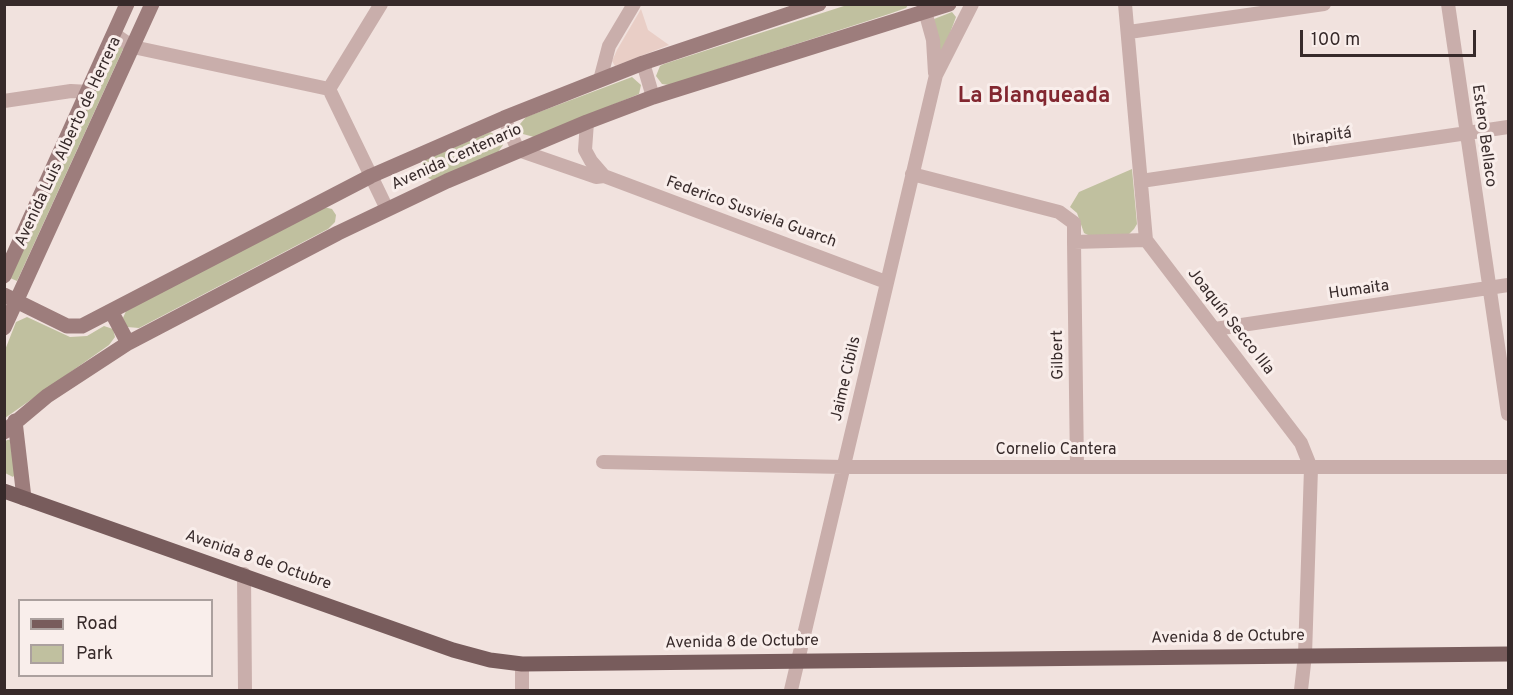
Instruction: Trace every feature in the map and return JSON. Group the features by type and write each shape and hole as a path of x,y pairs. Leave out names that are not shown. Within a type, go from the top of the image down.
{"main road":[{"name":"Avenida 8 de Octubre","path":"4,491 244,574 453,650 490,660 522,664 1509,654"}],"street":[{"path":"114,4 114,34 133,47 329,89"},
{"name":"Avenida Luis Alberto de Herrera","path":"4,276 128,4"},
{"name":"Avenida Luis Alberto de Herrera","path":"4,328 10,298 152,4"},
{"path":"329,89 381,4"},
{"path":"600,80 609,46 634,4"},
{"name":"Avenida Centenario","path":"10,298 67,326 82,326 371,176 504,118 643,63 819,4"},
{"name":"Avenida Centenario","path":"24,498 10,427 47,396 128,343 387,209 518,150 654,97 924,8 949,4"},
{"name":"Jaime Cibils","path":"791,690 936,75 972,4"},
{"path":"912,174 1059,212 1074,223 1074,242 1146,240 1125,4"},
{"path":"1129,32 1324,4"},
{"name":"Estero Bellaco","path":"1448,4 1465,134 1509,414"},
{"name":"Jaime Cibils","path":"924,8 933,40 936,75"},
{"path":"643,63 654,97"},
{"path":"329,89 387,209"},
{"path":"4,101 70,91 89,92"},
{"path":"504,118 518,150"},
{"path":"587,122 585,150 604,176"},
{"name":"Ibirapitá","path":"1141,181 1509,127"},
{"name":"Federico Susviela Guarch","path":"518,150 596,177 604,176 886,282"},
{"name":"Joaquín Secco Illa","path":"1146,240 1301,442 1311,468 1305,655 1301,690"},
{"name":"Gilbert","path":"1074,242 1077,467"},
{"name":"Humaita","path":"1215,329 1509,285"},
{"path":"111,311 128,343"},
{"name":"Cornelio Cantera","path":"603,462 843,467 1509,467"},
{"path":"244,574 245,690"},
{"path":"522,664 522,690"}],"green space":[{"path":"847,5 908,5 906,8 889,14 669,85 662,84 656,76 660,66 664,64"},
{"path":"952,12 956,17 937,68 934,19"},
{"path":"116,44 124,47 17,281 10,278"},
{"path":"632,77 641,85 639,94 534,137 523,134 520,129 520,124 526,117"},
{"path":"490,132 501,138 503,145 498,152 432,180 422,175 420,167 425,160"},
{"path":"1132,169 1137,224 1134,229 1129,234 1090,236 1084,233 1077,213 1070,207 1079,192"},
{"path":"324,207 332,209 336,215 335,222 328,229 139,328 127,327 123,318 126,311"},
{"path":"27,317 70,337 87,336 104,326 113,329 115,337 109,345 5,418 5,350 16,322"},
{"path":"10,440 15,474 13,477 5,473 4,443"}],"shaded area":[{"path":"641,9 648,30 669,45 615,66 612,61 617,50"}],"district":[{"name":"La Blanqueada","path":"1034,98"}]}
